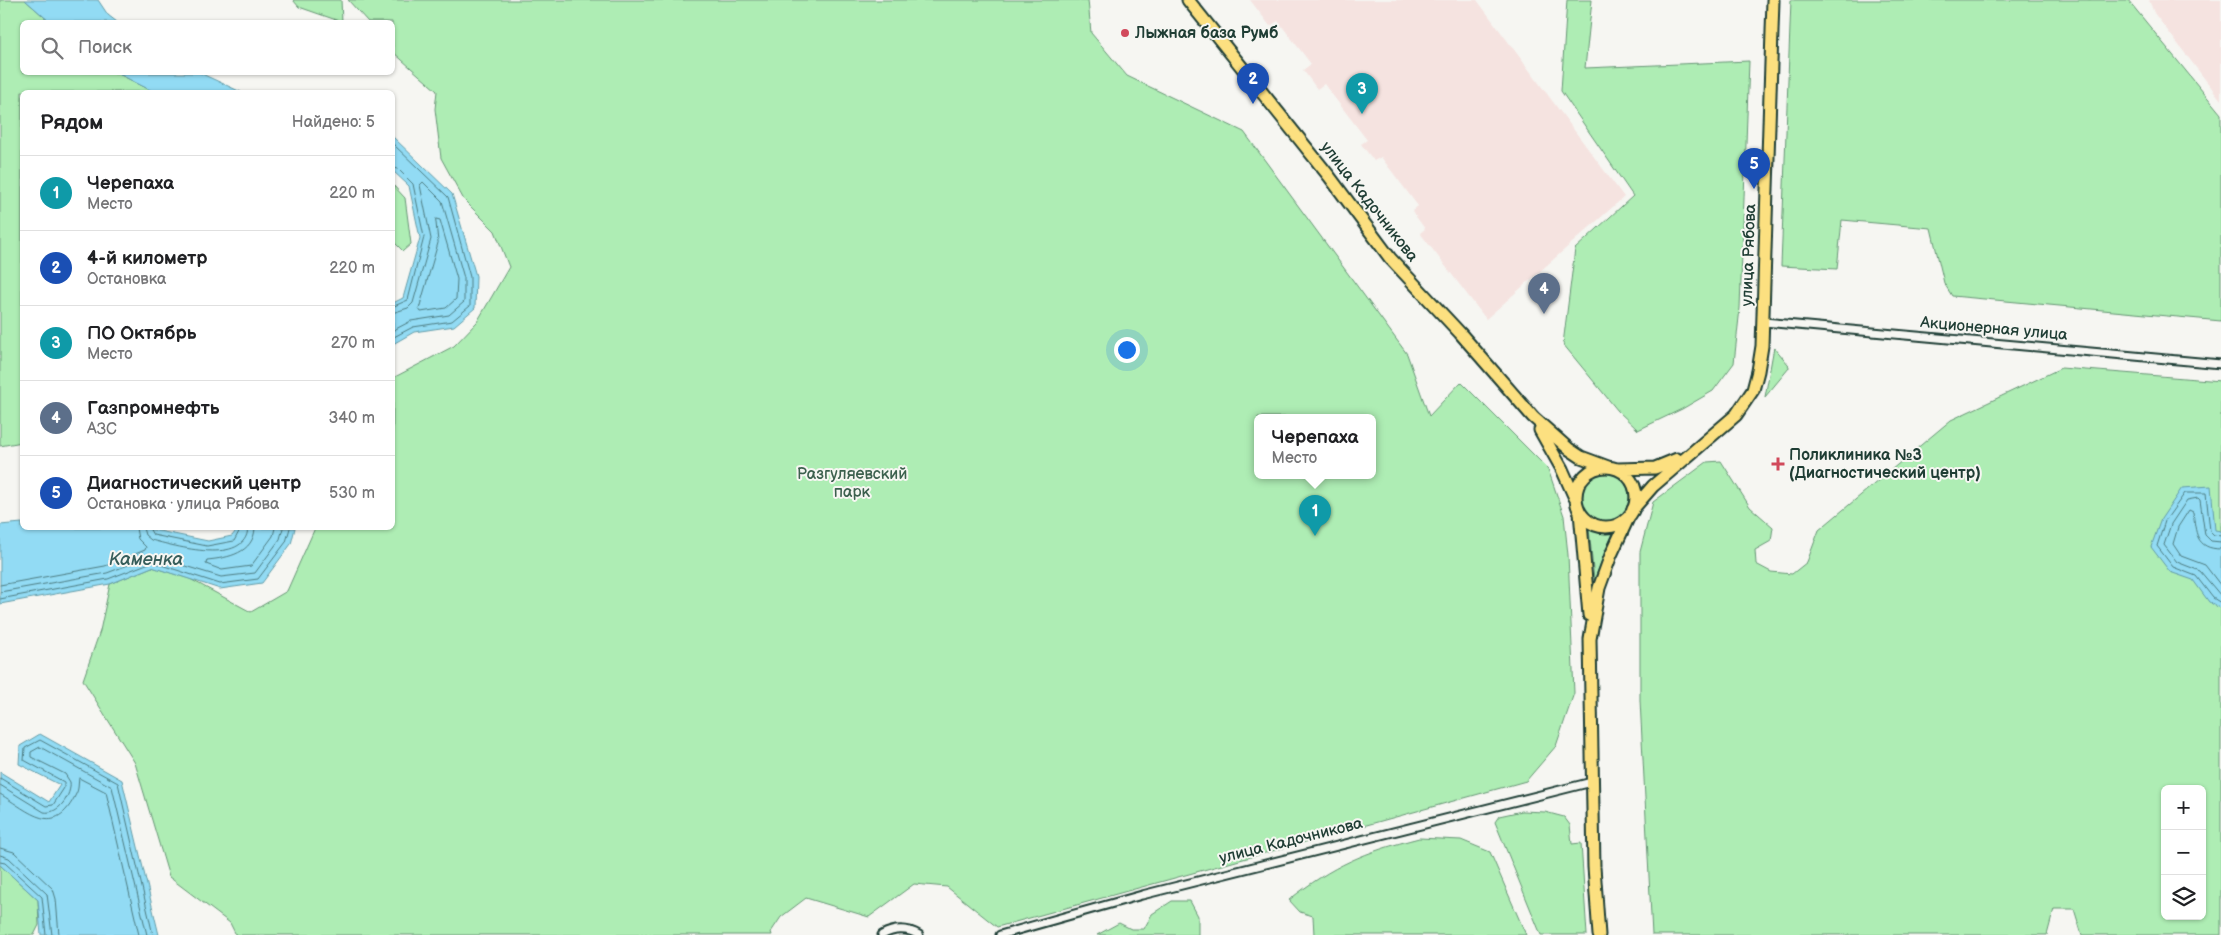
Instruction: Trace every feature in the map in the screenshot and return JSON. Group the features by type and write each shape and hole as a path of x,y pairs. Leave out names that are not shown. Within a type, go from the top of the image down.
{"main road":[{"name":"улица Кадочникова","path":"1188,0 1329,176 1390,258 1460,333 1533,418"},
{"name":"улица Рябова","path":"1690,453 1736,415 1749,398 1758,371 1764,322 1774,0"},
{"path":"1533,418 1568,449 1581,457 1621,471 1632,481 1636,495 1631,512 1610,555 1598,588 1590,639"},
{"path":"1533,418 1552,449 1576,499 1580,512 1590,639 1594,867 1599,935"},
{"path":"1576,499 1576,492 1582,478 1594,470 1655,468 1690,453"},
{"path":"1580,512 1590,523 1604,527 1618,524 1631,512 1646,493 1690,453"}],"street":[{"name":"Акционерная улица","path":"1764,322 2221,364"},
{"name":"улица Кадочникова","path":"1000,935 1142,895 1592,782"},
{"path":"882,935 890,930 911,930 919,935"}],"shaded area":[{"path":"1250,0 1477,0 1624,197 1486,319 1420,233 1425,229 1412,211 1418,206 1381,157 1374,161 1361,144 1367,140 1324,84 1317,89 1303,70 1311,64 1278,21 1270,26"},
{"path":"2149,0 2221,0 2221,100 2154,13"}],"green space":[{"path":"0,0 25,0 48,20 20,20 20,75 121,75 150,90 20,90 20,442 0,446"},
{"path":"293,0 341,0 342,20 336,20 299,7"},
{"name":"Разгуляевский парк","path":"348,0 1088,0 1091,33 1127,76 1244,132 1407,354 1429,416 1461,382 1548,469 1564,516 1568,555 1574,693 1556,746 1526,781 997,927 947,887 914,884 869,917 806,898 781,917 771,932 772,935 236,935 230,923 169,877 135,763 83,680 100,631 110,584 152,567 190,579 251,612 287,591 314,530 395,530 395,377 454,346 477,322 509,267 495,231 464,200 441,158 435,109 437,91 395,54 395,20 366,20"},
{"path":"1567,0 1592,0 1585,68 1749,61 1740,308 1734,363 1713,391 1682,409 1638,430 1618,411 1563,344 1575,249 1633,196 1561,91"},
{"path":"1791,0 2128,0 2221,114 2221,321 1952,296 1944,283 1931,228 1842,220 1837,269 1781,266"},
{"path":"395,187 405,198 411,244 403,251 395,243"},
{"path":"1774,347 1788,364 1789,368 1765,397"},
{"path":"2061,368 2221,381 2221,935 2082,935 2074,909 2054,909 2047,935 1652,935 1640,700 1640,552 1653,502 1707,462 1721,461 1750,507 1773,527 1771,541 1755,550 1756,564 1771,572 1792,574 1807,562 1819,530 1951,420"},
{"path":"1605,473 1614,475 1622,480 1627,488 1629,497 1627,506 1622,514 1614,519 1605,521 1596,519 1588,514 1583,506 1581,497 1583,488 1588,480 1596,475"},
{"path":"1589,528 1599,533 1613,533 1594,580"},
{"path":"1522,811 1545,812 1564,817 1570,825 1572,844 1581,843 1587,935 1541,935 1495,822 1499,816"},
{"path":"1419,838 1461,840 1490,852 1526,935 1314,935 1313,916 1300,912 1289,900 1320,878 1350,861"},
{"path":"0,865 38,900 39,925 34,935 0,935"},
{"path":"1172,901 1190,901 1198,916 1198,935 1097,935 1119,923 1131,929 1144,929 1152,914"}],"water":[{"path":"25,0 98,0 108,15 114,20 48,20"},
{"path":"121,75 204,75 237,90 150,90"},
{"path":"395,139 452,194 476,276 475,308 454,326 414,332 395,343 395,302 403,298 420,238 409,186 395,173"},
{"path":"2211,486 2215,530 2221,531 2221,609 2209,602 2193,580 2170,572 2151,547 2161,519 2182,488"},
{"name":"Каменка","path":"20,523 20,530 154,530 208,541 232,536 236,530 294,530 291,544 262,583 220,589 152,567 110,584 0,604 0,525"},
{"path":"40,734 122,780 159,935 41,935 38,900 0,865 0,772 49,802 60,785 19,764 20,746"}],"place":[{"name":"Лыжная база Румб","path":"1125,33"},
{"name":"4-й километр","path":"1253,104"},
{"name":"ПО Октябрь","path":"1362,114"},
{"name":"Диагностический центр","path":"1754,189"},
{"name":"Газпромнефть","path":"1544,314"},
{"name":"Поликлиника №3 (Диагностический центр)","path":"1778,464"},
{"name":"Черепаха","path":"1315,536"}]}
